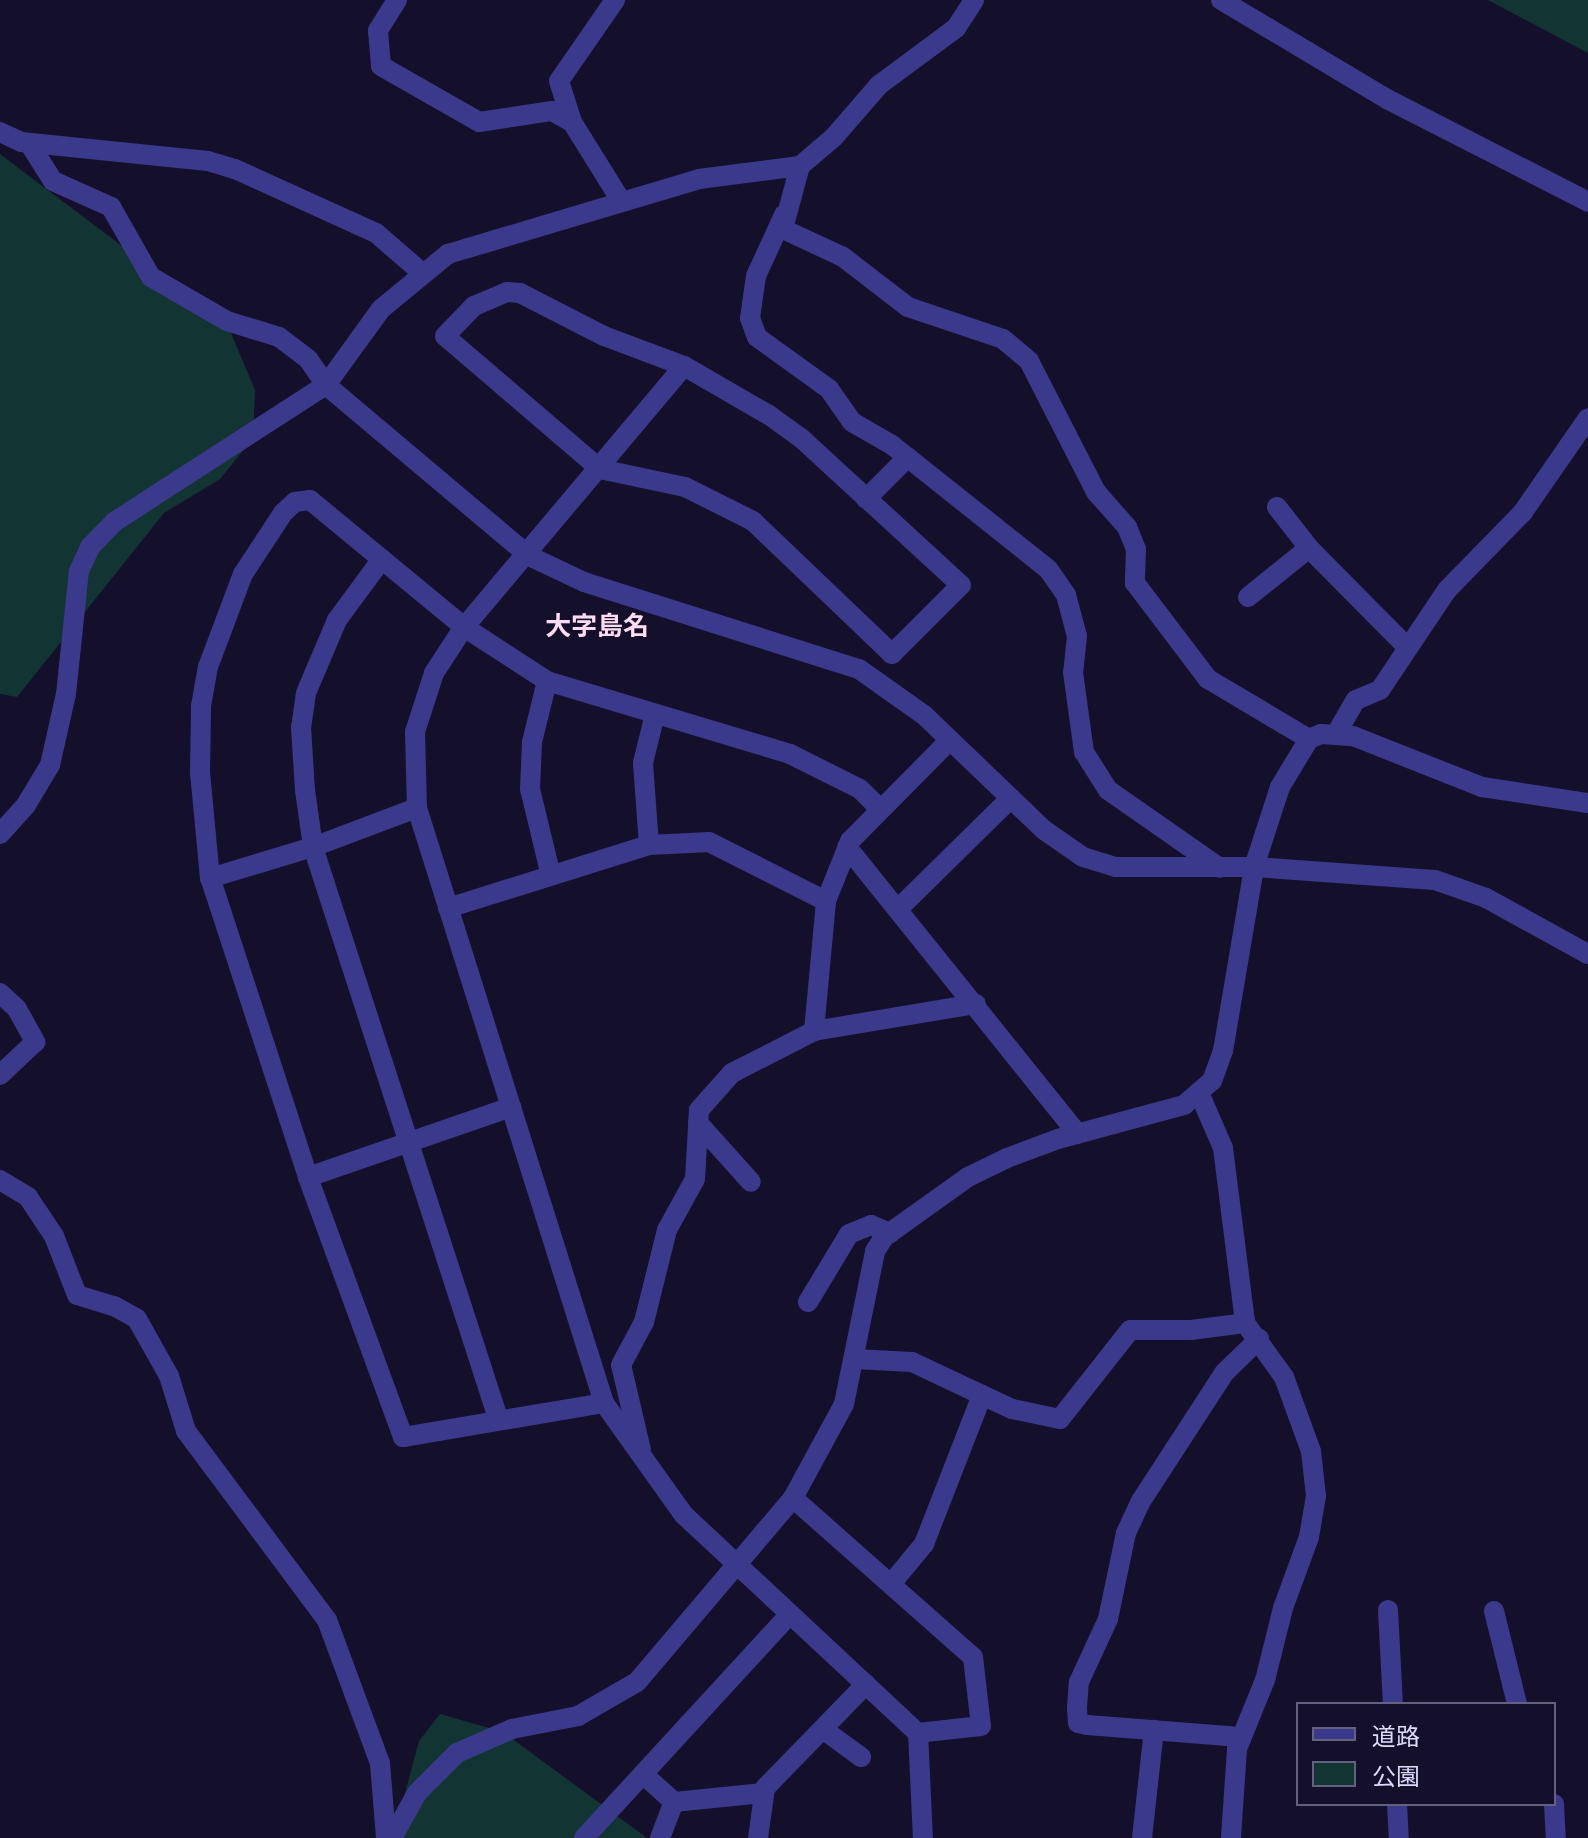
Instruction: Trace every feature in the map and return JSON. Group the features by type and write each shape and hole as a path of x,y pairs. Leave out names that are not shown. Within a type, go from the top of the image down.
{"street":[{"path":"397,0 378,31 381,66 479,122 552,111 572,122"},
{"path":"615,0 559,81 572,122 620,199"},
{"path":"974,0 956,28 879,85 834,137 800,166 784,215 756,276 750,318 757,337 829,389 852,422 908,457 1048,569 1066,595 1077,636 1073,672 1084,752 1108,790 1220,868"},
{"path":"1221,0 1387,99 1588,202"},
{"path":"0,132 29,143 208,161 235,169 376,233 421,272"},
{"path":"29,143 53,181 111,207 151,277 227,321 279,337 308,359 326,385 529,556 604,589 859,669 905,699 1056,841 1096,862 1254,867 1435,880 1496,903 1588,954"},
{"path":"0,834 26,805 50,765 66,694 76,585 90,547 114,522 326,385 381,309 421,272 484,241 620,199 699,179 800,166"},
{"path":"784,215 783,229 843,257 908,307 1003,339 1029,361 1096,492 1127,527 1136,549 1135,583 1208,679 1309,739 1336,734 1368,741 1482,787 1588,803"},
{"path":"507,292 520,293 604,336 684,366 801,438 961,585 892,654 753,521 685,487 600,469 445,336 474,306 507,292"},
{"path":"684,366 529,556 464,627 423,701 413,759 417,808 604,1403 645,1465 684,1515 918,1733 923,1838"},
{"path":"1336,734 1356,700 1380,690 1447,590 1523,512 1588,418"},
{"path":"866,499 908,457"},
{"path":"604,1403 498,1418 403,1437 308,1177 210,878 200,773 201,706 208,667 243,574 283,513 302,498 318,503 464,627 547,681 812,762 860,789 878,807"},
{"path":"1277,507 1309,548 1407,647"},
{"path":"1248,597 1309,548"},
{"path":"382,559 337,620 306,693 301,762 313,847 498,1418"},
{"path":"547,681 532,742 530,789 551,876"},
{"path":"649,845 643,763 655,714"},
{"path":"389,1838 417,1793 457,1753 512,1729 578,1716 617,1698 656,1662 793,1498 833,1431 855,1359 875,1251 890,1233 968,1177 1078,1134 1151,1117 1200,1095 1212,1081 1223,1051 1254,867 1284,778 1309,739"},
{"path":"814,1031 826,901 847,847 878,807 950,740"},
{"path":"898,909 1011,798"},
{"path":"210,878 313,847 417,808"},
{"path":"448,908 649,845 709,842 826,901"},
{"path":"847,847 1078,1134"},
{"path":"0,993 17,1009 35,1042 0,1075"},
{"path":"645,1465 621,1365 644,1322 667,1230 695,1179 699,1110 732,1073 814,1031 976,1004"},
{"path":"1200,1095 1223,1148 1245,1323 1284,1377 1311,1451 1316,1496 1309,1537 1283,1608 1265,1680 1240,1737 1231,1782 1231,1838"},
{"path":"308,1177 511,1107"},
{"path":"698,1123 751,1182"},
{"path":"0,1180 28,1197 45,1223 77,1295 114,1306 137,1319 169,1376 186,1431 327,1620 380,1763 389,1838"},
{"path":"808,1302 849,1234 871,1225 890,1233"},
{"path":"855,1359 912,1362 1012,1409 1060,1419 1130,1330 1191,1330 1245,1323"},
{"path":"1240,1737 1078,1723 1079,1682 1108,1619 1126,1533 1141,1501 1224,1373 1259,1339"},
{"path":"891,1584 924,1544 982,1395"},
{"path":"793,1498 973,1657 979,1683 981,1726 918,1733"},
{"path":"1388,1610 1393,1702"},
{"path":"1494,1611 1517,1702"},
{"path":"584,1838 790,1614"},
{"path":"758,1838 764,1793 801,1747 824,1730 866,1684"},
{"path":"824,1730 861,1757"},
{"path":"1142,1838 1154,1730"},
{"path":"644,1775 674,1802 764,1793"},
{"path":"660,1838 674,1802"},
{"path":"1397,1806 1399,1838"},
{"path":"1554,1806 1556,1838"}],"green space":[{"path":"1488,0 1588,0 1588,53"},
{"path":"0,154 228,326 255,390 253,438 220,479 164,513 17,697 0,694"},
{"path":"440,1714 503,1732 647,1838 393,1838 419,1741"}],"district":[{"name":"大字島名","path":"597,627"}]}
